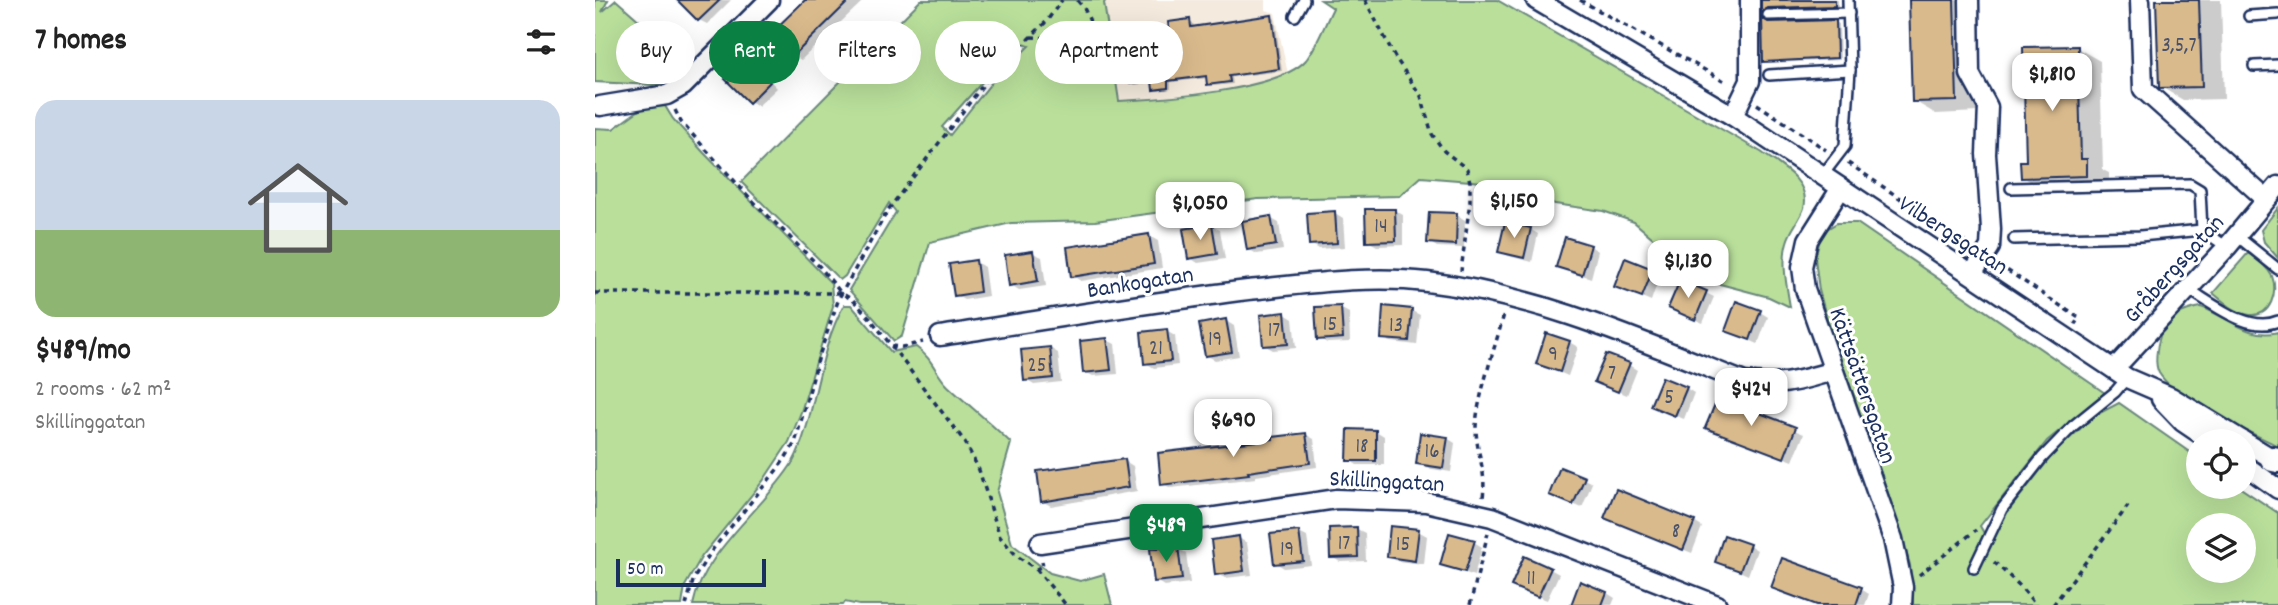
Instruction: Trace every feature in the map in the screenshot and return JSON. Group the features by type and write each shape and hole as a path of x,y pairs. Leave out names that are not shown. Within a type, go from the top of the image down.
{"street":[{"path":"600,106 667,95 683,86 769,0"},
{"name":"Vilbergsgatan","path":"1536,0 1733,116 2121,373 2171,397 2223,429"},
{"path":"1733,116 1750,81 1750,0"},
{"path":"1969,0 1970,75 1988,107 1986,154 1991,229 1990,247 1972,274"},
{"name":"Gråbergsgatan","path":"2121,373 2186,288 2232,242 2272,193 2143,89 2140,0"},
{"name":"Kättsättersgatan","path":"1841,188 1808,240 1802,267 1805,289 1893,539 1903,596"},
{"name":"Bankogatan","path":"940,335 1201,296 1305,284 1424,282 1509,297 1609,330 1744,382 1771,386 1797,382 1833,371"},
{"name":"Vilbergsgatan","path":"2151,389 2193,429"},
{"name":"Vilbergsgatan","path":"2256,448 2276,460"},
{"path":"2256,473 2278,489"},
{"name":"Skillinggatan","path":"1041,544 1336,499 1426,502 1477,512 1717,605"}],"lane":[{"path":"1295,16 1304,0"},
{"path":"1822,176 1845,146 1850,71 1848,0"},
{"path":"1768,15 1849,13"},
{"path":"2249,16 2278,14"},
{"path":"2254,66 2278,65"},
{"path":"1769,75 1850,71"},
{"path":"2011,188 2190,184 2200,190 2202,230"},
{"path":"2014,239 2140,236 2202,230 2232,242 2278,269"},
{"path":"2186,288 2244,320 2269,325 2278,321"},
{"path":"1973,568 2002,509 2042,458 2073,426 2115,392 2121,373"}],"path":[{"path":"687,605 694,578 795,443 819,356 841,293 888,210 989,77 1046,22 1062,0"},
{"path":"1031,37 1050,38 1093,28 1084,8 1077,0"},
{"path":"1365,0 1395,57 1421,96 1432,134 1444,151 1467,169 1470,201 1459,287"},
{"path":"667,95 681,122 750,198 820,267 841,293 853,300 870,318 965,442 979,470 1000,537 1017,556 1037,569 1066,605"},
{"path":"595,293 841,293"},
{"path":"1477,512 1484,496 1485,471 1477,450 1476,423 1509,297"},
{"path":"891,346 912,344 940,335"},
{"path":"2053,605 2128,506"},
{"path":"1903,596 2002,509"},
{"path":"1037,569 1042,566 1041,544"},
{"path":"1985,544 1995,565 2019,584 2036,605"},
{"path":"1470,605 1485,547"}],"shaded area":[{"path":"1106,0 1266,0 1266,10 1275,13 1288,74 1247,86 1119,102 1116,84 1183,84 1183,21 1107,21 1104,3"}],"green space":[{"path":"595,0 608,0 602,12 616,0 640,21 616,21 616,83 595,82"},
{"path":"921,0 1106,0 1104,3 1107,21 1035,21 1035,84 1116,84 1119,101 1218,91 1246,86 1292,71 1310,54 1333,8 1321,0 1497,0 1761,152 1792,175 1803,190 1805,198 1804,208 1788,238 1785,250 1790,307 1769,297 1701,279 1634,222 1603,211 1555,204 1495,183 1421,177 1400,196 1258,199 1095,221 1011,223 930,242 902,336 894,341 849,290 896,212 889,203 840,280 741,182 838,84 921,84 921,21 900,21"},
{"path":"665,106 673,119 704,153 831,283 833,306 801,412 789,442 763,481 702,556 685,586 682,605 595,605 595,128 613,129 642,108"},
{"path":"2278,208 2278,258 2264,242 2261,230"},
{"path":"1837,223 1857,223 2105,393 2047,441 1980,526 1989,542 2007,513 2054,453 2094,416 2119,403 2186,450 2186,499 2256,498 2278,513 2278,605 1913,605 1910,565 1888,493 1829,327 1819,290 1815,258 1822,232"},
{"path":"2248,253 2267,269 2274,282 2273,296 2268,308 2257,315 2230,307 2213,293"},
{"path":"844,305 851,305 891,352 916,347 948,386 1011,443 997,492 1012,544 1050,573 1080,581 1104,574 1112,605 859,605 845,602 843,605 693,605 709,566 781,479 795,457 808,422 827,347"},
{"path":"2201,307 2247,330 2267,334 2278,332 2278,446 2256,435 2256,429 2243,429 2196,404 2168,384 2159,373 2157,355 2162,330 2170,320 2188,310"}],"building":[{"path":"677,0 720,0 698,21"},
{"path":"805,0 850,0 829,21 814,21 814,35 800,49 800,21 783,21"},
{"path":"1761,0 1835,0 1835,6 1768,8 1761,13"},
{"path":"1909,0 1954,0 1957,101 1912,102"},
{"path":"2156,0 2199,0 2202,87 2159,88"},
{"path":"1272,15 1279,69 1229,76 1230,82 1207,85 1206,76 1183,79 1183,21 1175,21 1190,19 1191,27"},
{"path":"1762,17 1768,22 1836,20 1837,58 1763,62"},
{"path":"2078,46 2081,159 2087,159 2087,176 2021,178 2020,161 2026,161 2023,47"},
{"path":"730,84 768,84 749,103"},
{"path":"1152,84 1168,84 1168,88 1153,90"},
{"path":"1365,209 1395,209 1396,241 1366,242"},
{"path":"1335,211 1337,243 1309,245 1307,213"},
{"path":"1429,212 1457,213 1456,245 1427,243"},
{"path":"1271,216 1276,245 1247,250 1242,221"},
{"path":"1505,222 1531,228 1524,258 1498,252"},
{"path":"1212,224 1217,254 1188,259 1183,229"},
{"path":"1149,234 1154,264 1071,277 1067,247"},
{"path":"1565,237 1591,245 1582,275 1556,267"},
{"path":"1033,251 1038,281 1009,286 1005,255"},
{"path":"1625,258 1653,269 1642,297 1614,287"},
{"path":"976,260 980,292 954,296 949,264"},
{"path":"1680,280 1707,291 1695,320 1668,308"},
{"path":"1736,301 1761,310 1750,340 1725,331"},
{"path":"1341,306 1343,338 1317,340 1315,307"},
{"path":"1383,306 1412,309 1409,341 1381,339"},
{"path":"1285,312 1288,344 1263,346 1260,315"},
{"path":"1226,319 1232,352 1205,356 1199,324"},
{"path":"1167,329 1171,361 1144,364 1141,332"},
{"path":"1546,333 1570,341 1560,372 1536,364"},
{"path":"1107,338 1111,370 1083,373 1080,341"},
{"path":"1050,347 1053,378 1024,381 1021,350"},
{"path":"1606,354 1630,363 1618,392 1594,382"},
{"path":"1662,377 1687,387 1675,416 1650,406"},
{"path":"1718,397 1796,427 1784,458 1705,428"},
{"path":"1348,429 1376,430 1376,461 1347,461"},
{"path":"1306,433 1310,463 1161,485 1158,453"},
{"path":"1420,433 1448,437 1443,468 1416,464"},
{"path":"1125,459 1129,487 1041,502 1037,471"},
{"path":"1560,467 1585,477 1573,505 1549,495"},
{"path":"1616,489 1695,521 1683,550 1604,518"},
{"path":"1390,526 1419,529 1415,561 1387,557"},
{"path":"1357,527 1358,557 1330,558 1329,528"},
{"path":"1299,531 1303,561 1274,564 1270,534"},
{"path":"1449,533 1475,540 1465,572 1440,565"},
{"path":"1724,535 1750,544 1740,571 1715,562"},
{"path":"1239,536 1244,571 1215,575 1211,540"},
{"path":"1178,546 1182,579 1154,582 1150,549"},
{"path":"1524,556 1551,568 1538,597 1511,586"},
{"path":"1782,558 1862,587 1856,605 1817,605 1771,588"},
{"path":"1580,581 1607,592 1602,605 1571,605"}]}
